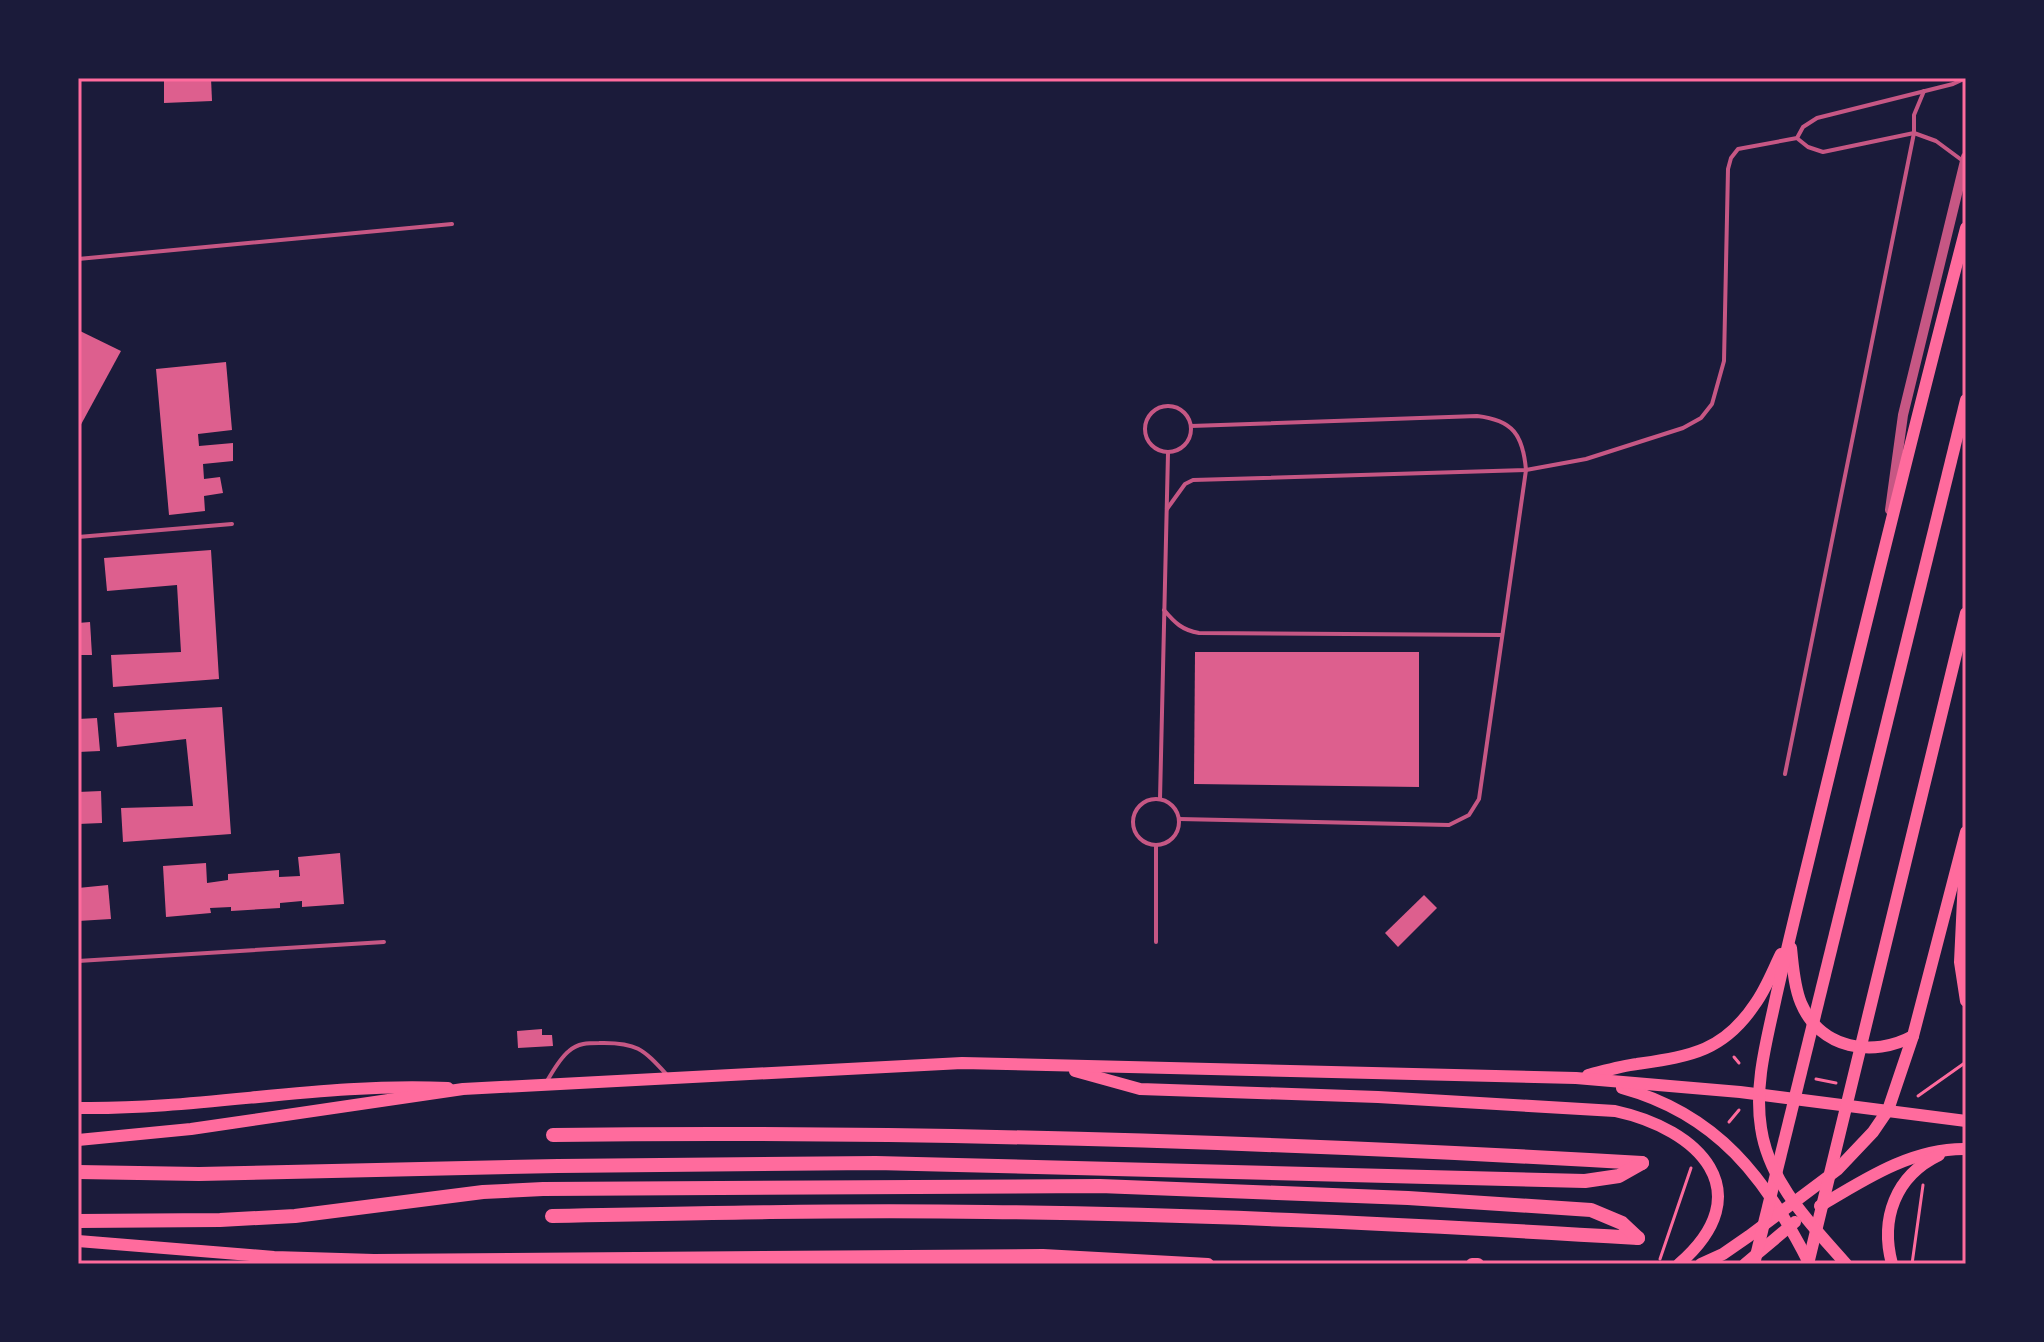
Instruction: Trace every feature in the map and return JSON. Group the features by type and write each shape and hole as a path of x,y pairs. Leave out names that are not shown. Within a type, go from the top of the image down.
{"highway":[{"path":"78,1172 185,1174 876,1163 1585,1181 1619,1176 1642,1163 1142,1139 876,1134 553,1135"},
{"path":"78,1221 205,1221 295,1216 457,1194 543,1189 1100,1186 1408,1198 1580,1209 1612,1218 1638,1238 1421,1225 1033,1212 552,1216"}],"main road":[{"path":"1846,1264 1781,1184 1765,1151 1758,1094 1790,936 1966,228"},
{"path":"1754,1264 1966,400"},
{"path":"1808,1264 1966,613"},
{"path":"1701,1264 1723,1254 1837,1170 1873,1132 1888,1110 1913,1036 1966,832"},
{"path":"1966,842 1960,962 1966,1001"},
{"path":"1790,936 1798,993 1803,1007 1820,1030 1844,1044 1872,1049 1900,1043 1913,1036"},
{"path":"1576,1078 1634,1064 1672,1060 1719,1043 1757,1002 1790,936"},
{"path":"78,1108 166,1105 345,1088 463,1089 962,1063 1576,1078 1758,1094 1966,1121"},
{"path":"1058,1066 1140,1089 1394,1098 1615,1111 1640,1116 1691,1147 1710,1166 1717,1183 1719,1201 1715,1220 1702,1241 1679,1264"},
{"path":"1576,1078 1638,1092 1668,1103 1717,1134 1780,1211 1808,1264"},
{"path":"78,1140 191,1129 463,1089"},
{"path":"1745,1264 1804,1216 1885,1168 1915,1157 1959,1149"},
{"path":"1892,1264 1888,1219 1898,1191 1918,1168 1959,1149"},
{"path":"78,1241 270,1261 1043,1255 1208,1264"}],"street":[{"path":"1889,528 1903,415 1965,160"}],"lane":[{"path":"1797,138 1803,127 1817,118 1966,78"},
{"path":"1785,774 1914,133 1914,115 1925,90"},
{"path":"1167,509 1185,484 1193,480 1526,470 1586,459 1683,428 1701,418 1712,404 1724,361 1728,169 1738,149 1797,138 1808,147 1823,152 1914,133 1936,141 1965,160"},
{"path":"78,259 452,224"},
{"path":"1164,406 1179,409 1189,419 1191,426 1188,441 1183,447 1168,453 1148,442 1145,426 1151,413 1164,406"},
{"path":"1179,819 1449,825 1469,815 1479,799 1526,470 1524,449 1515,430 1497,419 1477,416 1191,426"},
{"path":"1160,799 1168,453"},
{"path":"78,537 232,524"},
{"path":"1164,610 1175,624 1199,633 1502,635"},
{"path":"1160,799 1173,806 1179,819 1176,834 1171,840 1156,845 1148,844 1136,834 1133,819 1145,801 1160,799"},
{"path":"1156,845 1156,942"},
{"path":"78,961 384,942"},
{"path":"544,1084 568,1051 589,1043 636,1046 669,1078"}],"path":[{"path":"1734,1057 1739,1063"},
{"path":"1918,1096 1966,1062"},
{"path":"1805,1077 1849,1085"},
{"path":"1729,1122 1739,1110"},
{"path":"1660,1259 1693,1161"},
{"path":"1912,1264 1924,1180"}],"building":[{"path":"164,78 211,78 212,101 164,103"},
{"path":"78,330 121,351 78,430"},
{"path":"226,362 232,430 198,434 199,446 233,443 233,461 203,464 204,479 220,477 223,493 204,496 205,511 169,515 156,369"},
{"path":"211,550 219,679 113,687 111,655 181,652 177,585 107,591 104,558"},
{"path":"90,622 92,655 78,655 78,623"},
{"path":"1195,652 1419,652 1419,787 1194,784"},
{"path":"222,707 231,834 123,842 121,808 193,806 186,739 117,747 114,713"},
{"path":"97,718 100,751 78,752 78,719"},
{"path":"101,791 102,823 78,824 78,792"},
{"path":"340,853 344,904 302,907 302,901 280,903 280,908 231,911 231,907 210,908 211,913 166,917 163,866 206,863 207,883 228,880 228,874 279,870 279,877 300,876 298,857"},
{"path":"108,885 111,919 78,921 78,888"},
{"path":"1424,895 1437,908 1398,947 1385,933"},
{"path":"542,1029 542,1035 552,1035 553,1046 518,1048 517,1031"}]}
